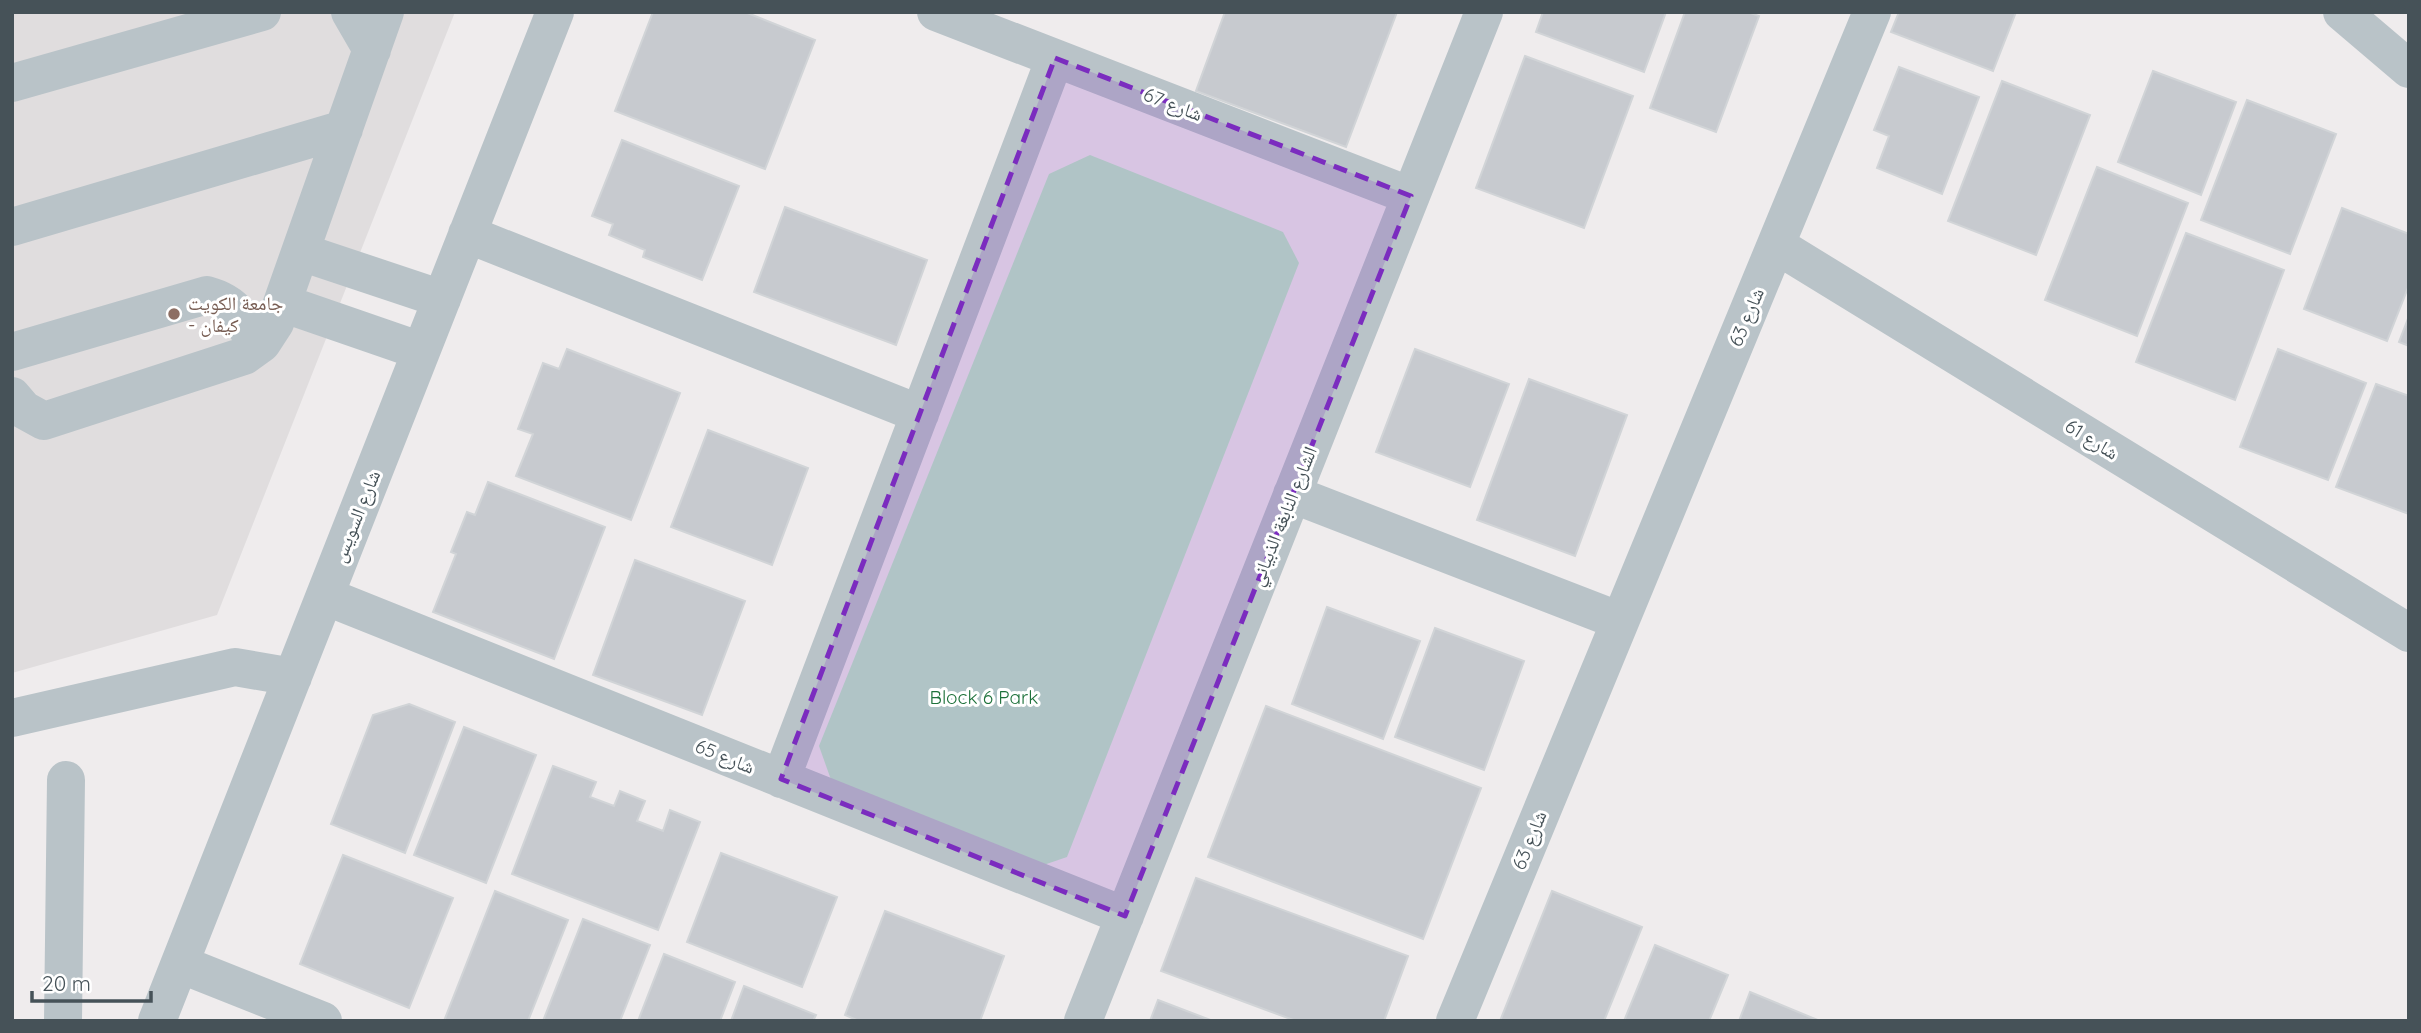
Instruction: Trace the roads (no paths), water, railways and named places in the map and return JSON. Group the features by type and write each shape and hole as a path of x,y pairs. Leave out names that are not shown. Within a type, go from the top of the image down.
{"street":[{"path":"12,83 178,23 262,12"},
{"path":"350,12 372,50"},
{"path":"12,396 24,410 44,421 244,355 270,334 385,12"},
{"name":"شارع السويس","path":"157,1021 555,12"},
{"name":"شارع 67","path":"936,12 1411,195"},
{"name":"الشارع النابغة الذبياني","path":"1083,1021 1484,12"},
{"name":"شارع 63","path":"1455,1021 1872,12"},
{"path":"2342,12 2409,69"},
{"path":"781,779 1055,58"},
{"path":"12,227 344,129"},
{"path":"467,234 920,414"},
{"name":"شارع 61","path":"1776,245 2409,633"},
{"path":"301,252 442,299"},
{"path":"12,352 207,295 234,306 242,316 256,347"},
{"path":"282,303 421,351"},
{"path":"1292,494 1620,621"},
{"name":"شارع 65","path":"325,596 1125,916"},
{"path":"12,718 235,667 293,677"},
{"path":"63,1021 66,780"},
{"path":"180,964 323,1021"}],"place":[{"name":"جامعة الكويت - كيفان","path":"174,314"}],"park label":[{"name":"Block 6 Park","path":"984,697"}]}
